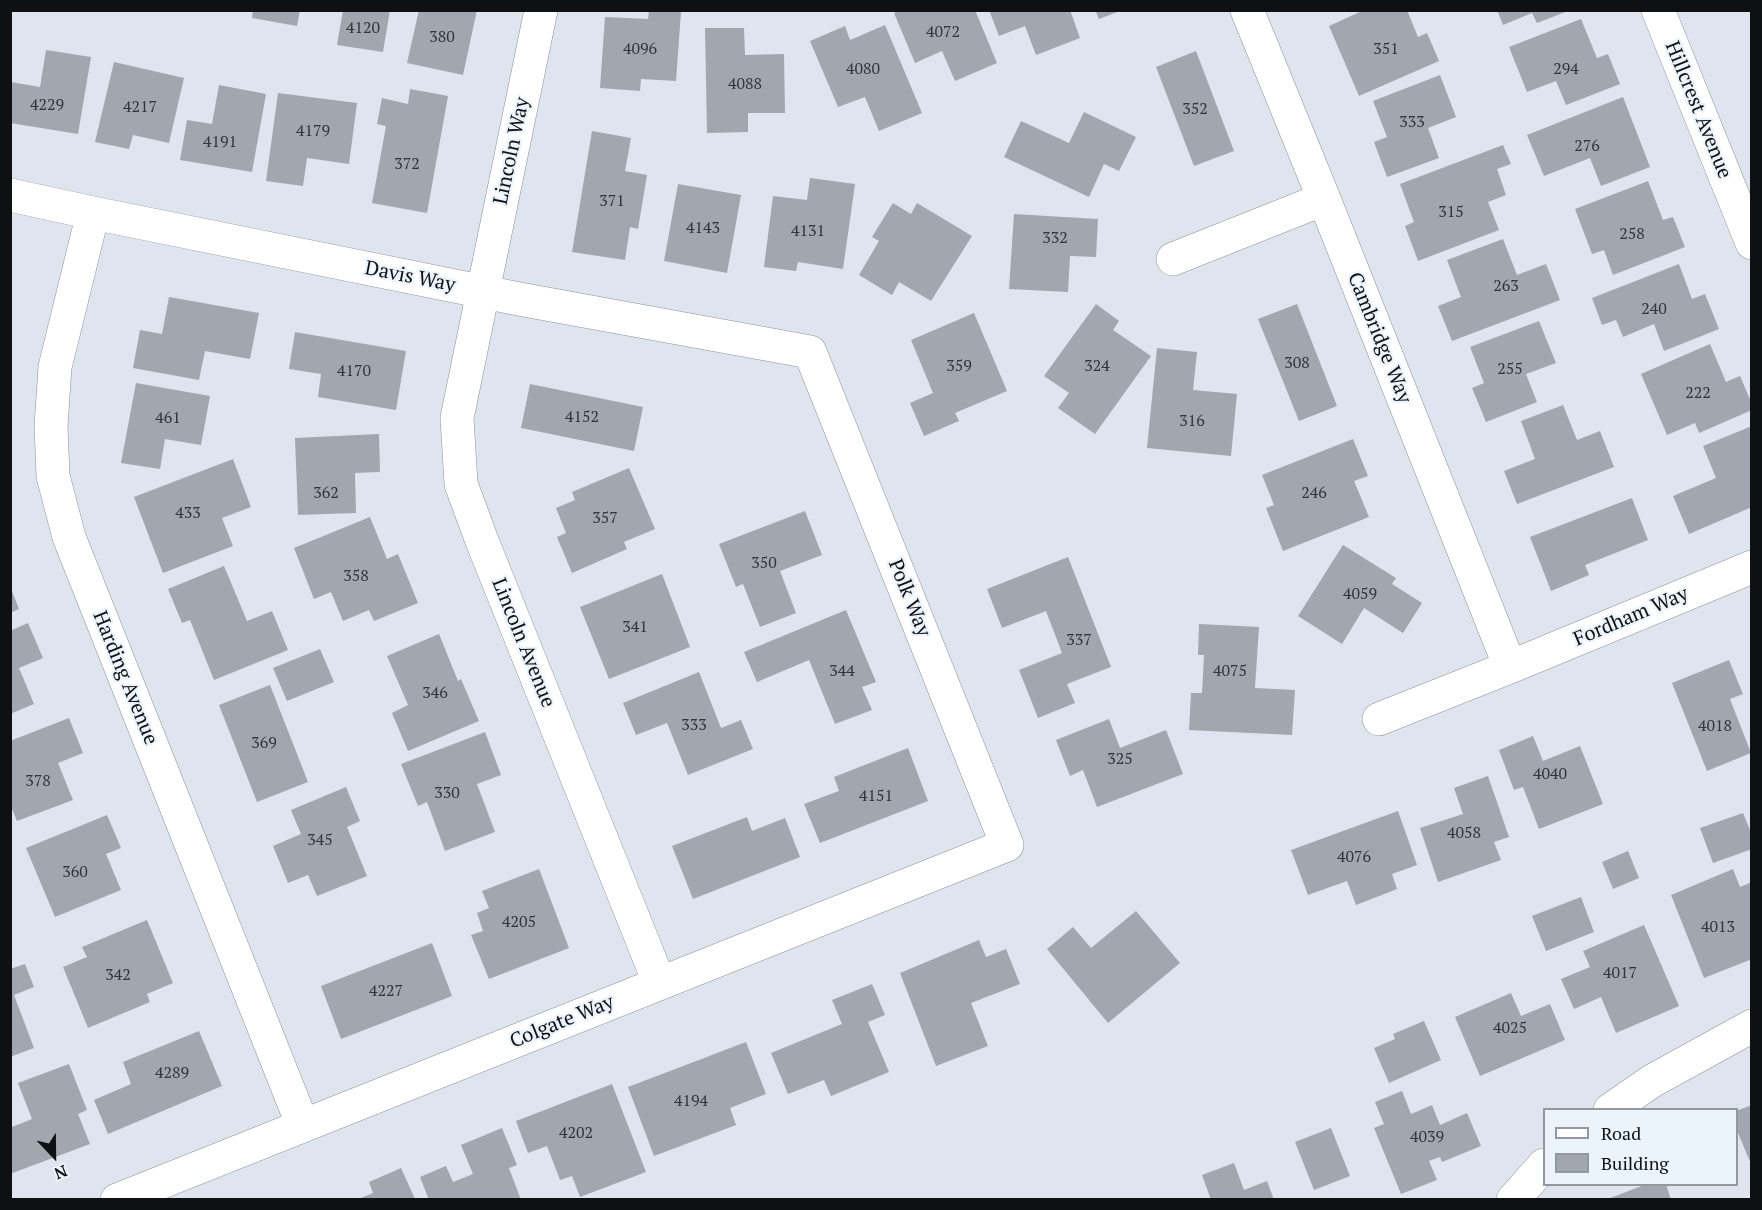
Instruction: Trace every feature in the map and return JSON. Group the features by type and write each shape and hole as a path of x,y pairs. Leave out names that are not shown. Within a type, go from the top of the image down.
{"street":[{"name":"Lincoln Way","path":"483,292 541,10"},
{"name":"Cambridge Way","path":"1247,10 1509,667"},
{"name":"Hillcrest Avenue","path":"1658,10 1752,243"},
{"name":"Davis Way","path":"10,195 483,292 810,352"},
{"path":"1173,259 1324,199"},
{"name":"Harding Avenue","path":"93,213 55,367 51,426 52,476 69,537 303,1126"},
{"name":"Lincoln Avenue","path":"483,292 457,418 461,484 486,552 659,982"},
{"name":"Polk Way","path":"810,352 1007,845"},
{"name":"Fordham Way","path":"1379,719 1752,567"},
{"name":"Colgate Way","path":"117,1200 1007,845"},
{"path":"1613,1108 1652,1081 1752,1026"},
{"path":"1513,1200 1543,1167"}],"building":[{"path":"253,10 300,10 297,26 252,18"},
{"path":"343,10 390,10 383,52 337,45"},
{"path":"419,10 477,10 463,75 407,63"},
{"path":"649,10 681,12 676,81 641,79 640,91 600,88 605,17 648,19"},
{"path":"899,10 975,10 997,63 955,81 942,51 915,63 894,13"},
{"path":"989,10 1070,10 1080,38 1036,55 1025,26 999,36"},
{"path":"1095,10 1120,10 1120,11 1099,19"},
{"path":"1364,10 1407,10 1418,37 1427,33 1439,61 1359,96 1329,26"},
{"path":"1497,10 1568,11 1537,23 1532,13 1503,25"},
{"path":"1581,19 1597,58 1608,54 1620,84 1566,105 1556,81 1527,92 1509,47"},
{"path":"885,25 922,113 879,131 865,97 838,107 810,41 845,26 850,40"},
{"path":"705,28 744,28 745,55 784,54 785,113 748,113 748,132 707,133"},
{"path":"46,50 91,57 78,134 10,123 11,82 40,87"},
{"path":"1196,51 1234,151 1194,166 1156,67"},
{"path":"114,62 184,78 169,143 133,135 129,149 95,142"},
{"path":"1440,75 1456,117 1428,128 1439,158 1387,177 1374,142 1387,137 1373,101"},
{"path":"219,85 266,94 252,172 180,160 187,120 212,124"},
{"path":"410,89 448,96 427,213 372,203 386,126 377,124 382,98 408,104"},
{"path":"278,93 357,103 349,164 307,158 303,186 266,181"},
{"path":"1623,97 1650,167 1601,186 1590,158 1544,176 1527,135"},
{"path":"1084,112 1136,137 1119,171 1104,164 1089,197 1004,157 1021,121 1069,143"},
{"path":"592,131 631,138 625,171 647,175 638,229 630,227 625,260 572,252"},
{"path":"1503,145 1511,164 1497,169 1506,195 1488,202 1499,230 1418,261 1405,226 1414,222 1400,184"},
{"path":"810,178 855,184 843,269 798,262 796,271 764,267 773,196 807,200"},
{"path":"1648,181 1663,220 1673,217 1685,247 1613,275 1604,250 1592,254 1575,209"},
{"path":"678,184 741,195 727,273 664,261"},
{"path":"893,203 911,214 917,203 972,236 931,301 899,282 892,295 859,275 879,241 872,237"},
{"path":"1014,214 1098,219 1096,257 1070,256 1068,292 1009,289"},
{"path":"1503,239 1517,275 1546,264 1560,300 1452,341 1438,306 1461,297 1447,260"},
{"path":"1679,264 1692,299 1705,294 1719,329 1664,351 1654,324 1623,337 1616,320 1602,325 1592,298"},
{"path":"169,297 259,313 250,359 205,351 199,380 133,368 140,330 162,334"},
{"path":"1096,304 1119,321 1113,330 1151,356 1095,434 1058,408 1069,393 1044,376"},
{"path":"1297,304 1337,406 1299,421 1258,319"},
{"path":"974,313 1007,391 955,413 959,421 924,436 910,403 933,393 911,340"},
{"path":"1539,321 1556,363 1526,374 1537,402 1486,422 1472,388 1484,383 1470,347"},
{"path":"295,332 406,351 396,410 318,397 321,374 289,369"},
{"path":"1710,344 1726,382 1740,376 1752,404 1752,410 1699,433 1695,423 1667,435 1641,374"},
{"path":"1157,348 1197,352 1193,390 1237,394 1231,456 1147,448"},
{"path":"136,383 210,396 201,445 165,439 160,469 121,463"},
{"path":"530,384 643,407 634,451 521,428"},
{"path":"1563,405 1577,440 1600,431 1614,467 1517,504 1504,471 1535,459 1521,421"},
{"path":"1752,426 1752,507 1689,534 1673,496 1716,478 1703,446"},
{"path":"379,434 380,472 355,473 356,513 298,515 295,438"},
{"path":"1353,439 1368,476 1354,481 1369,517 1283,551 1266,508 1274,505 1262,475"},
{"path":"233,459 251,507 222,518 233,546 163,573 134,497"},
{"path":"629,468 655,529 624,542 627,549 572,573 557,537 566,533 556,508 575,500 572,492"},
{"path":"1632,498 1648,540 1585,565 1589,575 1551,591 1530,537"},
{"path":"805,511 822,555 780,571 796,613 760,627 743,584 736,587 719,544"},
{"path":"370,517 387,559 398,554 418,603 374,621 369,610 343,621 331,592 314,599 294,548"},
{"path":"1343,545 1396,578 1392,584 1422,603 1403,633 1364,608 1342,644 1298,616"},
{"path":"1068,557 1111,667 1067,684 1075,703 1038,718 1019,670 1062,653 1046,611 1002,628 987,589"},
{"path":"224,566 247,621 272,611 288,650 214,680 190,620 182,623 168,589"},
{"path":"662,574 690,647 609,679 580,607"},
{"path":"10,586 19,609 10,613"},
{"path":"846,610 876,682 862,687 872,710 835,724 809,660 757,682 744,652"},
{"path":"28,623 43,658 19,668 34,704 10,714 10,631"},
{"path":"1199,624 1259,627 1255,688 1295,690 1292,735 1189,730 1191,693 1202,693 1204,655 1198,655"},
{"path":"439,634 458,681 461,679 479,721 408,751 392,713 408,705 387,656"},
{"path":"320,649 334,682 287,701 273,668"},
{"path":"1729,660 1743,694 1730,699 1751,753 1707,771 1672,683"},
{"path":"699,672 721,728 741,720 753,749 688,775 667,723 636,735 623,703"},
{"path":"270,685 308,782 257,802 219,705"},
{"path":"69,718 83,753 58,763 73,800 17,821 10,804 10,741"},
{"path":"1109,719 1120,748 1166,730 1183,774 1097,807 1083,770 1070,776 1056,740"},
{"path":"485,732 501,775 477,784 495,832 445,851 427,802 418,806 401,764"},
{"path":"1533,736 1543,761 1580,746 1603,804 1539,829 1523,787 1514,790 1499,750"},
{"path":"908,748 928,801 820,843 804,804 839,791 834,777"},
{"path":"1488,776 1509,837 1494,842 1501,860 1438,882 1420,828 1463,814 1454,788"},
{"path":"346,787 360,821 347,827 367,876 317,896 308,875 288,883 273,846 301,834 291,810"},
{"path":"1398,811 1417,865 1392,874 1397,889 1356,905 1347,881 1308,895 1291,850"},
{"path":"1743,813 1752,835 1752,849 1713,863 1700,828"},
{"path":"107,815 121,848 106,854 121,890 55,917 26,848"},
{"path":"747,817 752,831 785,818 800,857 693,899 672,846"},
{"path":"1628,851 1639,878 1613,889 1602,862"},
{"path":"539,869 569,948 489,979 471,935 483,931 477,913 489,908 482,891"},
{"path":"1733,869 1740,887 1752,882 1752,959 1704,978 1671,895"},
{"path":"1581,897 1594,932 1546,951 1532,916"},
{"path":"1136,911 1180,963 1108,1023 1047,949 1073,927 1091,948"},
{"path":"147,920 173,983 147,994 150,1002 88,1028 63,967 87,957 82,947"},
{"path":"1644,925 1679,1006 1616,1033 1601,997 1574,1009 1561,979 1590,967 1583,951"},
{"path":"979,940 986,957 1006,949 1020,984 971,1003 988,1046 936,1066 900,973"},
{"path":"432,943 452,996 341,1039 321,986"},
{"path":"25,964 34,987 14,995 34,1048 10,1057 10,969"},
{"path":"872,984 885,1015 868,1022 889,1072 831,1096 824,1080 788,1094 771,1053 842,1024 832,1000"},
{"path":"1511,993 1521,1016 1550,1004 1565,1040 1480,1076 1455,1017"},
{"path":"1424,1021 1441,1060 1389,1083 1374,1048 1395,1039 1393,1034"},
{"path":"199,1031 222,1086 108,1134 94,1100 131,1084 123,1062"},
{"path":"746,1042 766,1094 730,1108 736,1125 654,1156 628,1087"},
{"path":"69,1064 87,1110 78,1114 90,1144 10,1174 10,1122 12,1127 32,1119 18,1083"},
{"path":"612,1084 646,1172 580,1197 572,1176 560,1180 547,1146 528,1153 516,1121"},
{"path":"1402,1091 1411,1114 1432,1105 1440,1125 1467,1113 1481,1146 1442,1162 1440,1157 1429,1161 1437,1180 1401,1194 1374,1128 1384,1124 1375,1102"},
{"path":"1752,1105 1752,1164 1738,1133 1738,1110"},
{"path":"502,1128 517,1165 509,1168 521,1200 429,1200 420,1177 446,1166 453,1182 473,1174 461,1145"},
{"path":"1331,1128 1350,1176 1314,1190 1295,1142"},
{"path":"1234,1163 1244,1190 1267,1181 1274,1200 1211,1200 1202,1175"},
{"path":"401,1168 415,1199 358,1199 373,1193 369,1182"},
{"path":"1642,1186 1667,1186 1671,1200 1605,1200"}]}
